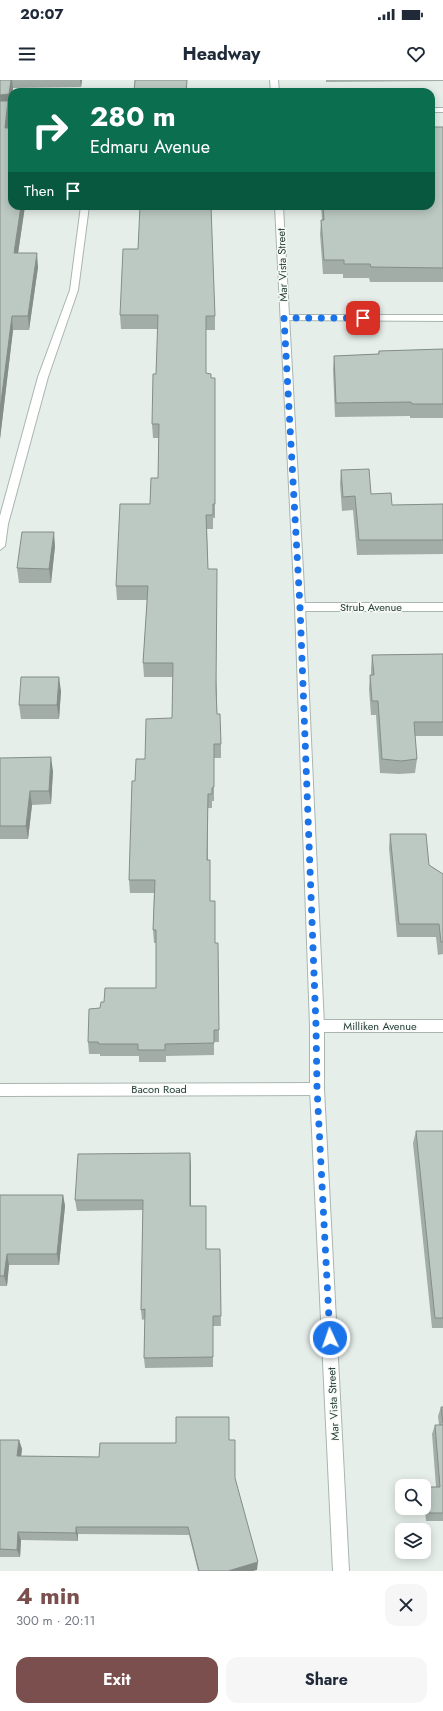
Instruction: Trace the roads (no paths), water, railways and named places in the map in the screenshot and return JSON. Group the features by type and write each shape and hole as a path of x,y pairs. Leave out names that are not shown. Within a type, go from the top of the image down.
{"street":[{"path":"0,546 3,524 43,377 74,290 84,210"},
{"name":"Mar Vista Street","path":"279,210 300,607 317,1088 341,1571"},
{"path":"284,318 443,318"},
{"name":"Strub Avenue","path":"300,607 443,607"},
{"name":"Milliken Avenue","path":"316,1026 443,1026"},
{"name":"Bacon Road","path":"0,1090 317,1088"}]}
